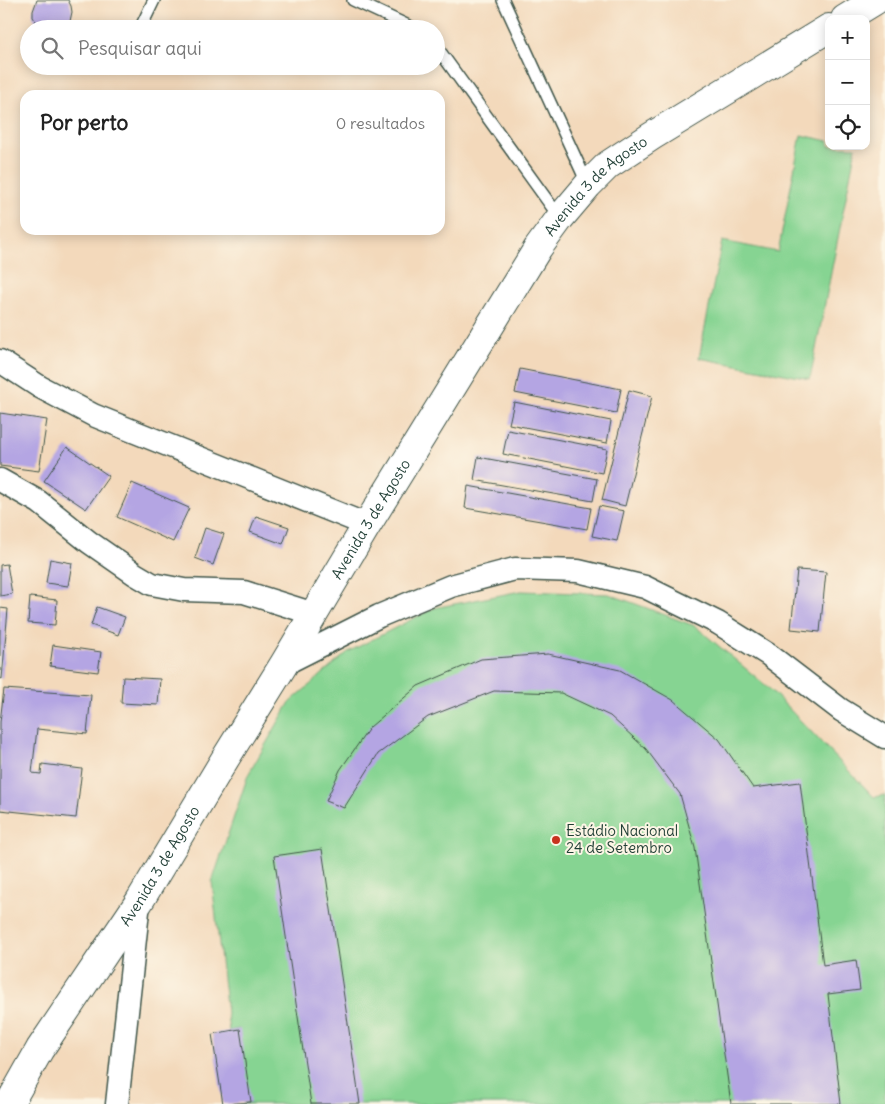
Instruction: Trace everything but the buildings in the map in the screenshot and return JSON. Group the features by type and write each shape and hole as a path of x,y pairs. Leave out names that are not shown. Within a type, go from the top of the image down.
{"street":[{"path":"852,15 876,0"},
{"name":"Avenida 3 de Agosto","path":"8,1104 40,1049 139,902 367,525 538,248 560,218 588,185 608,166 652,136 825,30"},
{"path":"0,361 40,387 93,415 367,525"},
{"path":"0,480 38,502 89,542 152,584 184,590 244,592 314,614"},
{"path":"284,664 379,616 451,586 515,569 578,570 645,587 718,623 769,655 841,710 885,736"},
{"path":"117,1104 139,902"}],"lane":[{"path":"144,20 154,0"},
{"path":"353,0 396,20"},
{"path":"503,0 588,185"},
{"path":"445,58 560,218"}],"green space":[{"path":"801,135 825,140 825,150 855,150 810,379 699,358 722,241 778,252"},
{"name":"Estádio Nacional 24 de Setembro","path":"521,591 609,594 695,626 770,689 874,797 885,795 885,1104 243,1104 250,1102 239,1029 229,1031 212,882 248,775 290,702 348,652 434,608"}],"place":[{"name":"Estádio Nacional 24 de Setembro","path":"556,840"}]}
